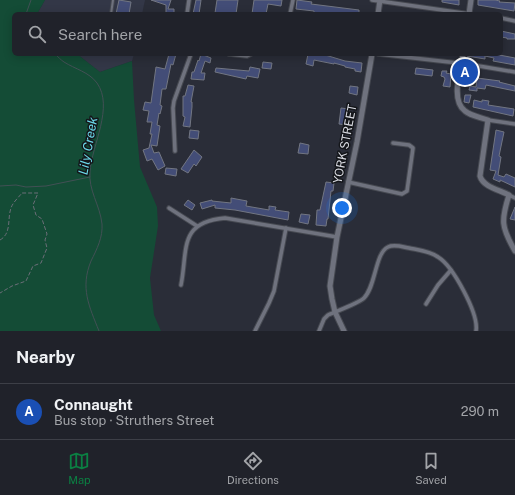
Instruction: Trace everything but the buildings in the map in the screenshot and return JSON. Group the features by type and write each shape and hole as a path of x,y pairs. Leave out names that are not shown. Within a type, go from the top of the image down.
{"street":[{"path":"188,12 189,0"},
{"path":"290,12 293,0"},
{"path":"372,0 456,12"},
{"path":"470,12 471,0"},
{"path":"378,12 380,1"},
{"path":"503,18 515,20"},
{"path":"175,151 172,108 190,56"},
{"name":"YORK STREET","path":"344,331 335,312 330,286 337,237 358,135 372,56"},
{"path":"397,56 462,63 515,72"},
{"path":"463,56 457,95 460,106 471,114 488,120 515,124"},
{"path":"488,120 481,178 487,184 515,198"},
{"path":"348,182 402,194 407,191 413,148 410,145 393,143"},
{"path":"509,195 504,214 504,224 506,235 515,251"},
{"path":"169,208 198,226"},
{"path":"181,285 187,240 192,231 211,219 225,218 337,237"},
{"path":"255,331 274,291 286,228"},
{"path":"319,331 324,319 335,312 364,299 373,283 378,262 386,247 393,245 429,252 446,262 460,284 472,311 477,326 476,331"},
{"path":"426,304 438,285 451,270"}],"lane":[{"path":"111,12 113,0"}],"path":[{"path":"0,240 7,234 12,204 22,192 38,193 33,205 36,215 42,219 47,234 45,240 47,248 41,262 33,266 26,280 0,293"}],"shaded area":[{"path":"45,0 145,0 142,12 38,12"},
{"path":"80,56 133,56 132,61 100,72"}],"green space":[{"path":"0,0 45,0 38,12 12,12 12,56 80,56 100,72 132,61 140,167 157,207 158,226 150,278 154,315 161,331 0,331"}],"waterway":[{"name":"Lily Creek","path":"27,12 31,0"},
{"name":"Lily Creek","path":"57,56 64,62 86,73 94,79 102,93 103,115 90,171 92,191 101,217 102,234 91,261 86,280 89,305 99,331"},
{"path":"0,186 46,186 90,177"}],"place":[{"name":"Connaught","path":"465,72"}]}
